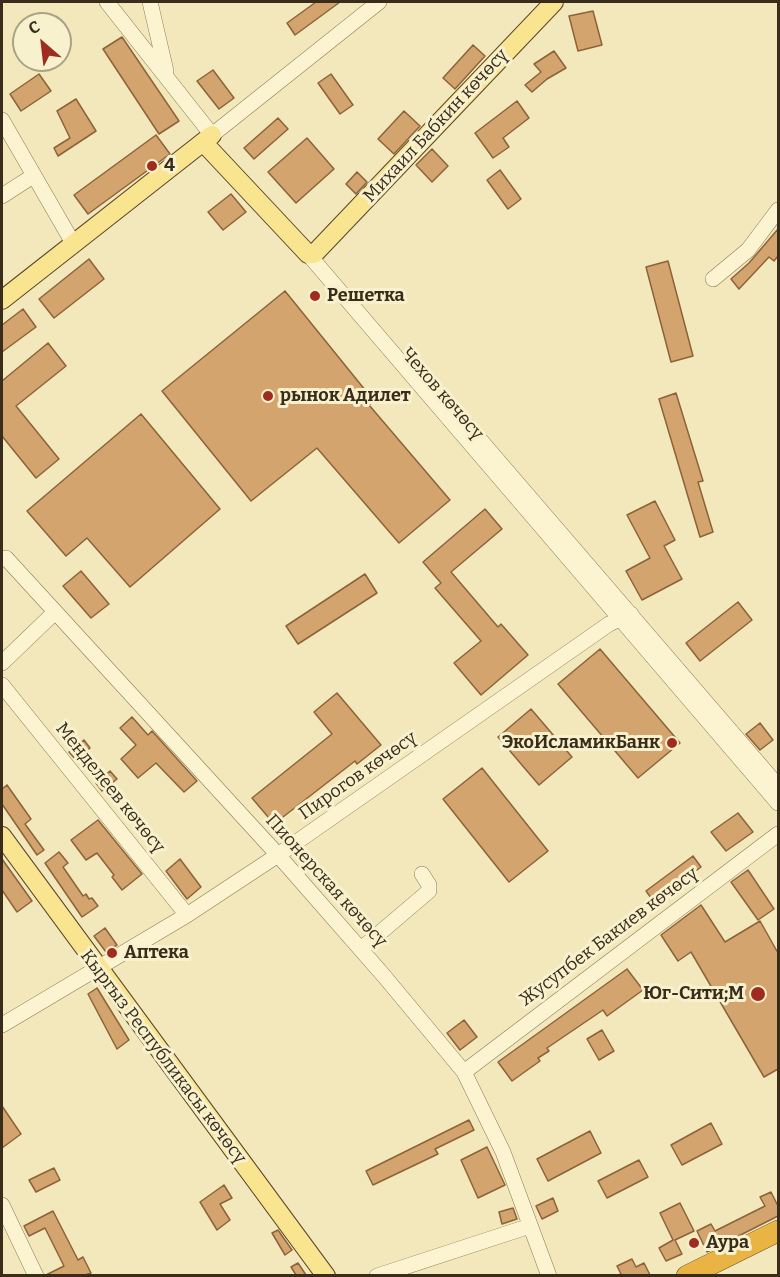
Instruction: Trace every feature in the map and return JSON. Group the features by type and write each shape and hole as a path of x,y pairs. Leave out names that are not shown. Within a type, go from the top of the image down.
{"highway":[{"path":"687,1275 778,1231"},
{"path":"709,1275 778,1241"}],"main road":[{"name":"Михаил Бабкин көчөсү","path":"313,252 554,2"},
{"path":"2,300 208,138"},
{"name":"Чехов көчөсү","path":"208,138 313,252"},
{"name":"Кыргыз Республикасы көчөсү","path":"2,836 98,970 326,1275"}],"street":[{"name":"Чехов көчөсү","path":"107,2 167,77 208,138"},
{"path":"150,2 167,77"},
{"path":"208,138 379,2"},
{"path":"2,120 73,243"},
{"path":"2,196 33,176"},
{"path":"713,279 748,250 778,210"},
{"name":"Чехов көчөсү","path":"313,252 778,803"},
{"name":"Пионерская көчөсү","path":"4,559 278,855 361,949 464,1072 503,1152 549,1275"},
{"path":"2,663 54,614"},
{"name":"Чехов көчөсү","path":"621,615 778,786"},
{"name":"Пирогов көчөсү","path":"3,1020 98,970 187,915 278,855 621,615"},
{"name":"Менделеев көчөсү","path":"2,685 187,915"},
{"name":"Жусупбек Бакиев көчөсү","path":"464,1072 778,834"},
{"path":"361,949 429,891 429,885 422,874"},
{"path":"2,1205 36,1275"},
{"path":"377,1275 530,1226"}],"building":[{"path":"316,2 340,2 295,35 287,23"},
{"path":"593,11 602,45 578,51 569,16"},
{"path":"122,37 179,121 159,134 103,49"},
{"path":"473,45 485,56 455,89 443,78"},
{"path":"554,51 566,68 547,79 532,92 525,85 541,72 534,64"},
{"path":"213,70 234,98 219,109 197,81"},
{"path":"39,74 51,91 21,111 10,94"},
{"path":"331,74 353,105 340,114 318,83"},
{"path":"76,99 96,131 58,156 54,148 70,138 57,111"},
{"path":"517,101 529,118 503,138 509,147 493,158 475,133"},
{"path":"404,111 420,126 394,154 378,139"},
{"path":"278,118 288,129 254,159 244,148"},
{"path":"156,135 170,154 88,214 74,195"},
{"path":"307,138 334,169 296,203 268,172"},
{"path":"432,149 448,166 432,182 416,165"},
{"path":"500,170 521,199 508,209 487,180"},
{"path":"357,172 367,182 356,194 346,184"},
{"path":"231,194 246,212 223,230 208,212"},
{"path":"778,229 778,256 774,261 769,257 739,289 731,279 749,263"},
{"path":"89,259 104,279 54,318 39,299"},
{"path":"668,261 693,356 671,362 646,267"},
{"name":"рынок Адилет","path":"285,291 374,401 369,405 450,500 399,543 317,448 251,501 162,391"},
{"path":"23,309 36,327 2,352 2,325"},
{"path":"48,343 66,366 16,406 59,459 36,478 2,436 2,381"},
{"path":"676,393 703,481 698,482 713,532 700,537 659,399"},
{"path":"141,414 220,509 130,587 87,538 66,556 27,511"},
{"path":"655,501 675,540 664,546 682,579 642,600 626,571 650,558 627,515"},
{"path":"485,509 502,529 451,572 498,627 501,624 528,655 481,695 454,663 481,641 435,588 441,583 423,562"},
{"path":"81,571 109,604 91,618 63,586"},
{"path":"365,574 377,593 298,644 286,626"},
{"path":"738,602 752,620 700,661 686,643"},
{"path":"600,649 680,743 638,778 558,684"},
{"path":"337,693 381,745 357,764 355,761 274,824 252,798 332,734 314,712"},
{"path":"531,709 572,757 539,785 498,737"},
{"path":"132,717 148,735 152,731 197,781 184,792 156,763 138,778 121,759 136,745 120,728"},
{"path":"760,723 773,740 760,750 746,734"},
{"path":"84,740 90,748 76,760 69,752"},
{"path":"482,768 548,851 509,882 443,799"},
{"path":"110,771 117,779 102,791 96,783"},
{"path":"7,785 31,819 25,824 44,850 37,855 2,804 2,789"},
{"path":"738,813 753,832 726,851 711,832"},
{"path":"98,820 142,874 122,890 97,853 86,860 71,840"},
{"path":"59,852 68,863 63,867 83,896 86,894 89,899 92,898 98,906 82,917 45,863"},
{"path":"693,856 701,867 654,902 646,891"},
{"path":"2,859 32,901 17,912 2,890"},
{"path":"180,859 201,887 187,899 166,871"},
{"path":"748,870 774,909 758,920 731,882"},
{"path":"701,905 725,942 760,921 778,953 778,1069 764,1077 691,952 678,961 661,935"},
{"path":"105,928 117,945 106,952 94,936"},
{"path":"627,969 643,990 607,1016 603,1010 547,1048 549,1051 538,1058 540,1061 512,1081 498,1062"},
{"path":"97,988 129,1040 117,1049 88,994"},
{"path":"464,1020 477,1037 460,1050 447,1033"},
{"path":"602,1030 614,1051 599,1060 587,1039"},
{"path":"2,1106 21,1134 2,1148"},
{"path":"469,1120 474,1130 435,1149 438,1154 373,1185 366,1171"},
{"path":"711,1123 722,1144 682,1165 671,1145"},
{"path":"590,1131 601,1153 548,1181 537,1159"},
{"path":"487,1147 505,1185 478,1198 461,1160"},
{"path":"639,1160 648,1177 607,1198 598,1181"},
{"path":"54,1168 60,1180 36,1192 29,1180"},
{"path":"224,1185 232,1198 220,1204 230,1220 217,1230 200,1202"},
{"path":"771,1192 778,1206 778,1216 707,1252 697,1231 711,1224 715,1231 765,1206 760,1197"},
{"path":"553,1198 558,1211 542,1219 536,1206"},
{"name":"Аура","path":"680,1203 694,1231 675,1240 682,1254 666,1261 659,1248 673,1240 660,1213"},
{"path":"513,1208 517,1219 502,1224 499,1212"},
{"path":"53,1211 78,1260 83,1257 91,1273 46,1275 64,1266 45,1228 29,1236 24,1226"},
{"path":"278,1230 292,1250 285,1255 272,1233"},
{"path":"632,1259 636,1267 644,1263 650,1275 619,1275 621,1274 617,1266"},
{"path":"298,1263 306,1275 296,1275 291,1267"}],"place":[{"name":"4","path":"152,166"},
{"name":"Решетка","path":"315,296"},
{"name":"рынок Адилет","path":"268,396"},
{"name":"ЭкоИсламикБанк","path":"672,743"},
{"name":"Аптека","path":"112,953"},
{"name":"Юг-Сити;M","path":"758,994"},
{"name":"Аура","path":"694,1243"}]}
